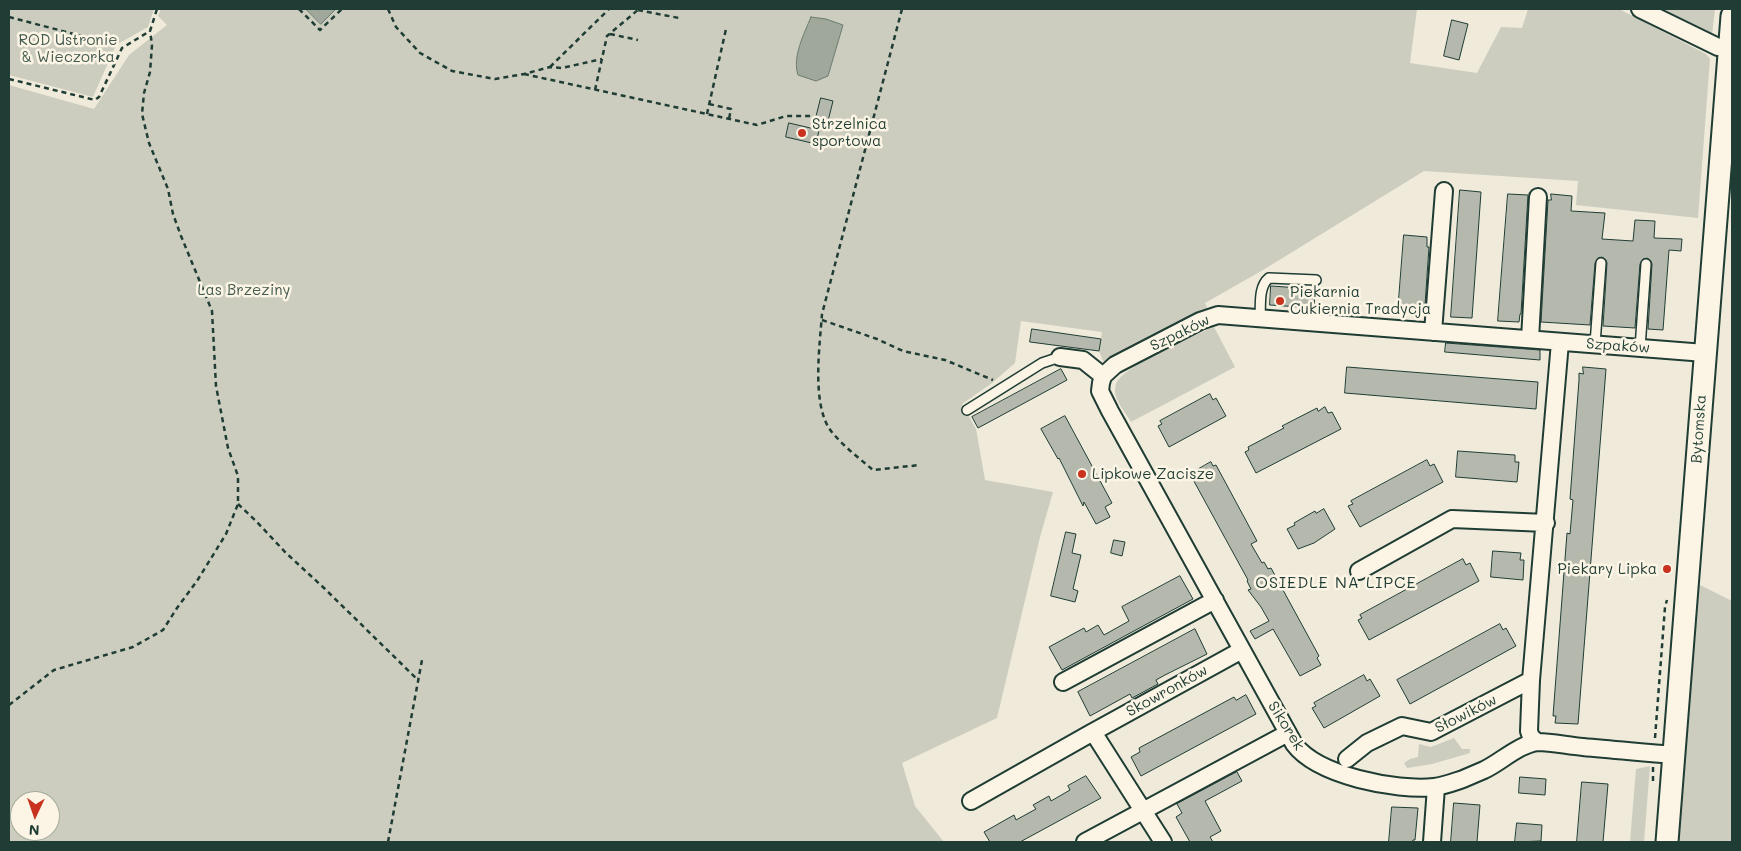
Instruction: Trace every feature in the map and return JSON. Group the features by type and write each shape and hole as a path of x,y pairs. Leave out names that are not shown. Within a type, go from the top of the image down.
{"street":[{"path":"1640,9 1718,48 1730,48"},
{"name":"Bytomska","path":"1667,842 1732,16"},
{"path":"1433,332 1444,191"},
{"path":"1530,339 1538,197"},
{"name":"Szpaków","path":"1103,376 1115,365 1208,318 1218,315 1705,353"},
{"path":"1537,742 1529,731 1560,342"},
{"path":"1060,356 1083,360 1103,376"},
{"name":"Sikorek","path":"1103,376 1100,391 1110,411 1288,733 1299,752 1310,760 1328,769 1374,782 1416,788 1436,787 1485,769 1513,751 1537,742 1674,755"},
{"path":"1359,570 1452,519 1546,524"},
{"path":"1063,682 1215,600"},
{"name":"Skowronków","path":"971,801 1242,650"},
{"name":"Słowików","path":"1347,759 1367,743 1402,726 1431,732 1532,680"},
{"path":"1093,732 1163,842"},
{"path":"1085,842 1288,733"},
{"path":"1432,842 1436,787"}],"lane":[{"path":"1595,344 1601,263"},
{"path":"1640,348 1646,264"},
{"path":"1260,318 1262,289 1269,278 1316,280"},
{"path":"967,410 1042,363 1060,356"}],"path":[{"path":"9,705 54,670 132,647 163,630 197,581 226,534 238,504 238,476 228,448 216,386 212,311 181,236 168,189 149,142 142,114 144,93 150,72 152,45 150,31 157,9"},
{"path":"299,9 320,30 342,9"},
{"path":"388,9 396,27 420,53 452,71 495,79 550,67 562,68 602,59"},
{"path":"550,67 609,9"},
{"path":"595,90 607,36 638,9 679,18"},
{"path":"902,9 822,320 818,365 822,409 830,430 848,450 873,470 920,465"},
{"path":"9,17 116,45"},
{"path":"706,114 710,104 726,29"},
{"path":"9,79 95,100 99,97 122,48 150,31"},
{"path":"610,34 638,40"},
{"path":"524,74 757,125 786,116 814,116"},
{"path":"710,104 732,109 729,119"},
{"path":"822,320 877,339 903,351 945,360 1006,386"},
{"path":"238,504 418,681"},
{"path":"388,842 422,660"}],"green space":[{"name":"ROD Ustronie & Wieczorka","path":"9,9 154,9 148,27 116,45 93,97 9,75"},
{"name":"Las Brzeziny","path":"161,9 1417,9 1410,63 1477,73 1501,27 1522,28 1528,9 1619,9 1706,54 1710,59 1698,218 1576,205 1578,181 1424,171 1263,270 1205,303 1208,310 1107,362 1103,361 1099,351 1102,332 1021,321 1015,363 992,383 962,404 976,429 985,480 1053,492 1040,537 997,718 902,763 915,806 944,842 9,842 9,85 94,109 129,55 167,25 158,16"},
{"path":"1657,9 1715,9 1712,35"},
{"path":"1214,327 1235,367 1131,422 1115,395 1115,386 1118,380 1125,373 1149,358"},
{"path":"1696,583 1732,601 1732,842 1675,842"},
{"path":"1454,738 1462,749 1470,749 1470,753 1432,764 1407,768 1404,763 1418,757 1419,744 1431,747"},
{"path":"1650,766 1644,842 1630,842 1636,769"}],"shaded area":[{"path":"306,9 336,9 321,24"},
{"path":"811,17 826,19 843,25 828,76 816,81 798,75 797,68 798,53"}],"building":[{"path":"1452,20 1468,24 1459,60 1444,56"},
{"path":"821,98 833,101 827,125 815,122"},
{"name":"Strzelnica sportowa","path":"789,123 819,130 816,144 786,137"},
{"path":"1460,190 1481,192 1472,318 1451,317"},
{"path":"1508,194 1528,195 1519,322 1498,321"},
{"path":"1551,194 1572,196 1571,211 1605,213 1602,239 1633,241 1635,220 1655,221 1654,238 1682,239 1681,251 1669,250 1663,330 1648,329 1652,264 1647,258 1643,259 1640,264 1635,328 1603,326 1607,263 1602,257 1598,258 1595,263 1590,325 1541,322 1548,200 1551,200"},
{"path":"1404,235 1427,237 1427,247 1429,247 1425,305 1422,305 1421,314 1398,312"},
{"path":"1271,286 1315,289 1314,308 1270,305"},
{"path":"1032,329 1101,339 1099,351 1030,342"},
{"path":"1446,343 1540,350 1540,360 1445,352"},
{"path":"1347,367 1538,382 1536,409 1345,393"},
{"path":"1583,367 1606,369 1578,724 1555,723 1556,716 1553,716 1567,533 1570,534 1573,500 1570,499 1579,373 1583,374"},
{"path":"1061,369 1067,380 978,428 972,417"},
{"path":"1210,394 1213,400 1216,398 1226,416 1169,447 1158,426 1162,424 1160,421"},
{"path":"1325,407 1328,413 1332,412 1341,429 1256,473 1245,452 1249,450 1248,447 1284,428 1282,426 1317,408 1318,411"},
{"name":"Lipkowe Zacisze","path":"1065,416 1112,503 1105,507 1110,517 1096,524 1084,502 1083,506 1059,458 1041,429"},
{"path":"1458,451 1515,455 1515,462 1519,462 1517,482 1456,477"},
{"path":"1427,460 1430,466 1434,464 1443,482 1360,527 1348,506 1353,504 1351,501"},
{"path":"1211,462 1213,466 1216,465 1257,541 1251,544 1262,563 1264,562 1268,569 1271,568 1319,656 1317,658 1321,665 1300,676 1273,629 1255,639 1250,631 1269,621 1248,590 1251,589 1248,580 1190,474"},
{"path":"1324,509 1335,529 1314,543 1298,549 1287,529 1315,511 1316,513"},
{"path":"1066,532 1076,534 1072,553 1081,555 1073,589 1078,591 1075,602 1051,596"},
{"path":"1114,540 1125,542 1122,556 1111,553"},
{"path":"1493,551 1521,553 1520,560 1524,560 1523,580 1491,577"},
{"path":"1463,559 1466,565 1470,563 1479,581 1369,640 1358,620 1362,618 1360,615"},
{"path":"1180,576 1193,599 1062,670 1049,647 1084,628 1086,632 1098,625 1104,635 1129,621 1122,607"},
{"path":"1500,624 1503,630 1506,628 1516,646 1410,704 1397,680"},
{"path":"1195,629 1207,654 1156,680 1158,684 1132,698 1130,694 1090,716 1078,692"},
{"path":"1364,675 1367,681 1370,679 1380,696 1324,728 1312,708 1316,706 1314,703"},
{"path":"1246,695 1256,714 1141,776 1131,757 1140,752 1139,748 1234,697 1236,700"},
{"path":"1237,772 1242,781 1205,801 1221,831 1210,837 1213,842 1190,842 1176,817 1182,813 1177,804"},
{"path":"1086,776 1101,798 1020,842 990,842 984,832 1014,815 1016,820 1036,809 1033,805 1049,796 1051,801 1070,790 1068,786"},
{"path":"1520,777 1546,779 1545,795 1519,793"},
{"path":"1582,782 1608,784 1603,842 1577,842"},
{"path":"1454,803 1480,805 1477,842 1451,842"},
{"path":"1392,807 1418,808 1415,840 1412,842 1389,842"},
{"path":"1517,823 1542,825 1541,841 1515,842"}],"place":[{"name":"Strzelnica sportowa","path":"802,133"},
{"name":"Piekarnia Cukiernia Tradycja","path":"1280,301"},
{"name":"Lipkowe Zacisze","path":"1082,474"},
{"name":"Piekary Lipka","path":"1667,569"}],"district":[{"name":"OSIEDLE NA LIPCE","path":"1336,583"}]}
